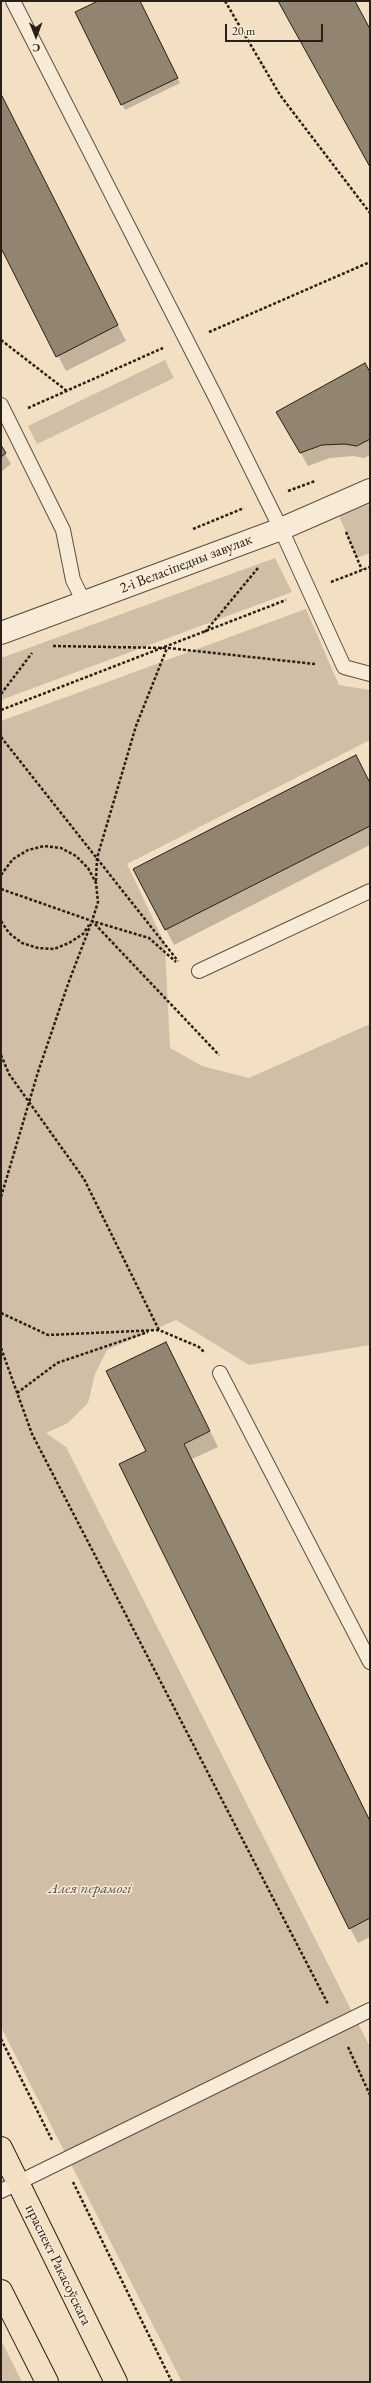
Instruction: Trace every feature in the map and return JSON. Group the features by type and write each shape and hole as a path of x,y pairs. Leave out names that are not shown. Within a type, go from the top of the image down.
{"main road":[{"name":"праспект Ракасоўскага","path":"1,2148 10,2187 116,2382"},
{"path":"1,2291 47,2382"}],"street":[{"name":"2-і Веласіпедны завулак","path":"1,633 281,529 370,490"}],"lane":[{"path":"13,1 215,396 281,529 344,668 370,674"},
{"path":"1,406 63,530 73,580 84,602"},
{"path":"199,971 370,891"},
{"path":"220,1373 370,1662"},
{"path":"10,2187 370,2010"}],"path":[{"path":"225,1 280,96 370,213"},
{"path":"1,340 67,391"},
{"path":"186,532 265,499 316,480"},
{"path":"205,633 262,564"},
{"path":"1,710 168,648 370,567"},
{"path":"45,646 168,648 344,668"},
{"path":"1,1197 29,1102 68,984 98,902 96,883 97,858 136,726 168,648"},
{"path":"1,694 33,652"},
{"path":"1,737 185,969"},
{"path":"1,875 13,859 28,850 44,846 61,848 76,856 88,868 96,883"},
{"path":"1,889 92,921 149,938 185,969 199,971"},
{"path":"1,921 9,933 22,943 38,948 54,949 69,944 83,934 92,921"},
{"path":"92,921 219,1055"},
{"path":"1,1055 9,1074 84,1179 159,1330"},
{"path":"1,1313 48,1334 159,1330 199,1347 220,1373"},
{"path":"17,1393 57,1363 151,1330"},
{"path":"1,1348 32,1434 339,2026 370,2095"},
{"path":"1,2040 172,2382"}],"green space":[{"path":"165,360 174,378 37,444 28,426"},
{"path":"370,504 370,553 357,558 339,516"},
{"path":"275,558 292,592 1,700 1,658"},
{"name":"Алея перамогі","path":"306,609 339,685 370,690 370,740 127,864 165,944 170,1048 202,1066 249,1078 370,1024 370,1345 249,1365 176,1320 107,1350 95,1374 88,1403 68,1423 46,1433 66,1447 370,2047 370,2382 182,2382 1,2027 1,721"},
{"path":"1,2340 22,2382 1,2382"}],"building":[{"path":"98,1 140,1 178,78 121,105 75,12"},
{"path":"278,1 355,1 370,29 370,167"},
{"path":"1,94 118,325 56,357 1,248"},
{"path":"365,363 370,372 370,439 357,446 345,444 322,445 300,453 276,412"},
{"path":"1,445 6,453 1,457"},
{"path":"356,755 370,783 370,826 165,930 133,869"},
{"path":"166,1342 210,1431 184,1444 370,1821 370,1918 349,1929 119,1464 146,1451 106,1371"}]}
